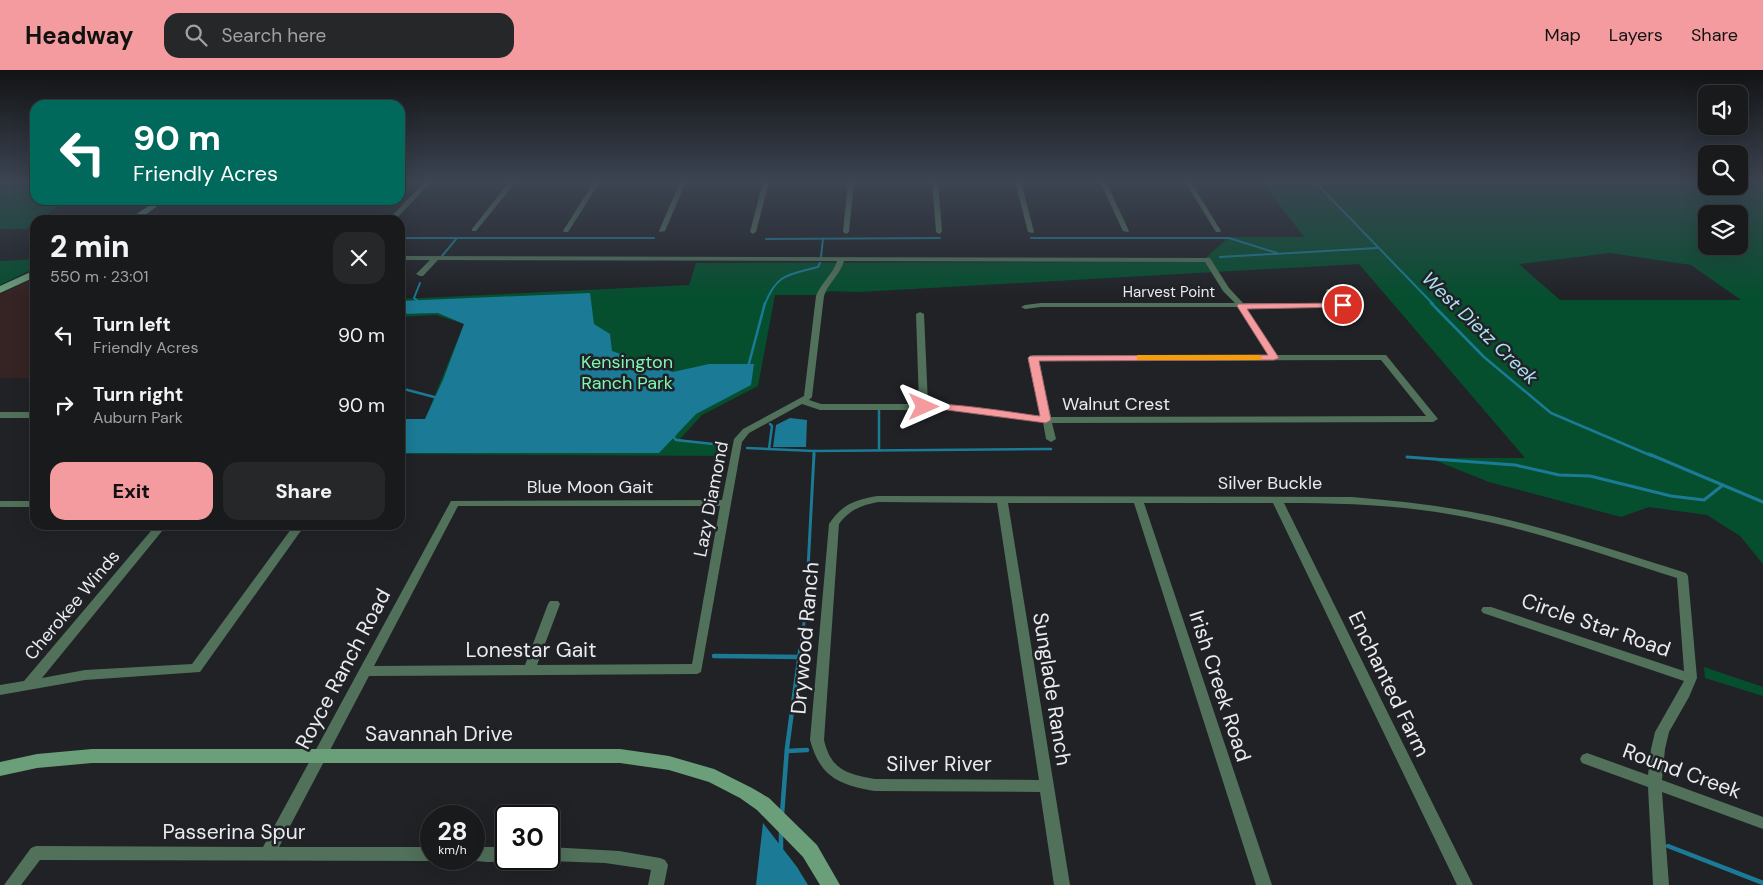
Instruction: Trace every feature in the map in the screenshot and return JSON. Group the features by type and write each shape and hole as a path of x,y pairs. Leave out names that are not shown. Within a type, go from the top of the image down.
{"street":[{"path":"474,230 482,220"},
{"path":"566,231 573,220"},
{"path":"662,231 667,220"},
{"path":"753,232 756,220"},
{"path":"846,232 847,220"},
{"path":"938,220 939,232"},
{"path":"1028,220 1031,232"},
{"path":"1121,220 1126,232"},
{"path":"1211,220 1218,231"},
{"path":"405,258 1207,260 1226,290 1241,306 1274,358"},
{"path":"420,274 435,259"},
{"path":"802,401 808,396 810,389 822,288 840,267 841,260"},
{"path":"0,290 30,275"},
{"name":"Harvest Point","path":"1025,307 1343,305 1330,291"},
{"path":"920,314 924,407"},
{"name":"Walnut Crest","path":"802,401 820,407 947,407 1046,420 1432,419 1383,357 1274,358"},
{"path":"1051,440 1033,358 1274,358"},
{"name":"Lazy Diamond","path":"697,669 737,441 746,431 802,401"},
{"path":"0,415 30,415"},
{"name":"Silver Buckle","path":"848,507 861,502 878,500 1277,500 1361,501 1408,504 1467,514 1539,532 1682,576 1691,678"},
{"name":"Sunglade Ranch","path":"1002,500 1062,885"},
{"name":"Irish Creek Road","path":"1138,500 1264,885"},
{"name":"Enchanted Farm","path":"1277,500 1465,885"},
{"name":"Blue Moon Gait","path":"455,503 725,504"},
{"name":"Royce Ranch Road","path":"267,854 455,503"},
{"path":"0,504 30,504"},
{"name":"Drywood Ranch","path":"834,772 822,760 817,740 834,524 840,514 848,507"},
{"name":"Cherokee Winds","path":"29,684 158,530"},
{"path":"0,690 84,676 196,669 296,530"},
{"path":"529,670 554,604"},
{"name":"Circle Star Road","path":"1487,610 1691,678"},
{"name":"Lonestar Gait","path":"365,671 697,669"},
{"path":"1662,885 1655,784 1658,749 1662,730 1688,690 1691,678"},
{"name":"Savannah Drive","path":"0,769 37,761 92,756 620,756 669,763 714,776 763,804 810,851 830,885"},
{"name":"Round Creek","path":"1588,759 1763,823"},
{"name":"Silver River","path":"834,772 853,782 875,785 1047,786"},
{"name":"Passerina Spur","path":"12,885 36,853 420,854"},
{"path":"560,854 628,858 660,865 656,885"}],"shaded area":[{"path":"30,279 30,378 0,378 0,294"}],"green space":[{"path":"0,220 30,220 30,227 27,229 0,229"},
{"name":"Kensington Ranch Park","path":"1291,220 1698,220 1698,255 1748,255 1748,220 1763,220 1763,564 1740,536 1707,515 1649,507 1621,517 1489,482 1429,458 1525,458 1359,264 858,292 831,291 815,295 775,295 758,386 702,415 680,439 728,448 726,456 405,454 405,419 425,419 464,324 436,315 405,317 405,299 689,285 696,263 1201,262 1229,237 1304,237","holes":["1610,253 1691,265 1741,300 1560,300 1519,264"]},
{"path":"30,259 30,270 0,285 0,261"},
{"path":"1704,667 1763,687 1763,696 1705,678"}],"water":[{"path":"590,293 594,324 610,334 612,351 673,372 709,364 754,364 751,385 696,414 659,453 405,453 405,419 425,419 443,380 464,324 438,313 405,314 405,301"},
{"path":"790,418 807,420 806,447 773,447 776,425"},
{"path":"763,823 797,867 808,885 756,885"}],"waterway":[{"name":"West Dietz Creek","path":"1352,220 1433,304"},
{"path":"405,238 457,238"},
{"path":"442,256 457,238"},
{"path":"457,238 654,238"},
{"path":"766,239 940,238"},
{"path":"1031,238 1229,238 1277,253"},
{"path":"821,257 823,239"},
{"path":"1220,257 1377,248"},
{"path":"765,304 774,286 779,281 792,274 818,267 820,263"},
{"path":"419,302 414,298 420,283"},
{"path":"748,367 765,303"},
{"name":"West Dietz Creek","path":"1431,303 1484,357 1551,413 1652,456"},
{"path":"405,389 438,398"},
{"path":"879,411 879,450"},
{"path":"769,449 772,426 770,424"},
{"path":"672,435 676,440 723,445"},
{"path":"747,448 769,449"},
{"path":"769,449 814,451"},
{"path":"814,451 1051,449"},
{"path":"801,646 806,607 814,454"},
{"name":"West Dietz Creek","path":"1649,454 1723,485"},
{"path":"1407,457 1515,465 1559,475 1590,476 1671,496 1704,500 1723,485"},
{"name":"West Dietz Creek","path":"1723,485 1763,502"},
{"path":"799,657 801,645"},
{"path":"714,656 799,657"},
{"path":"782,814 787,748 799,657"},
{"path":"787,751 807,750"},
{"path":"781,832 781,849"},
{"path":"1668,846 1763,883"}],"slow traffic":[{"path":"1140,358 1259,358"}],"route":[{"path":"924,407 947,407 1046,420 1033,358 1274,358 1241,306 1343,305"}]}
